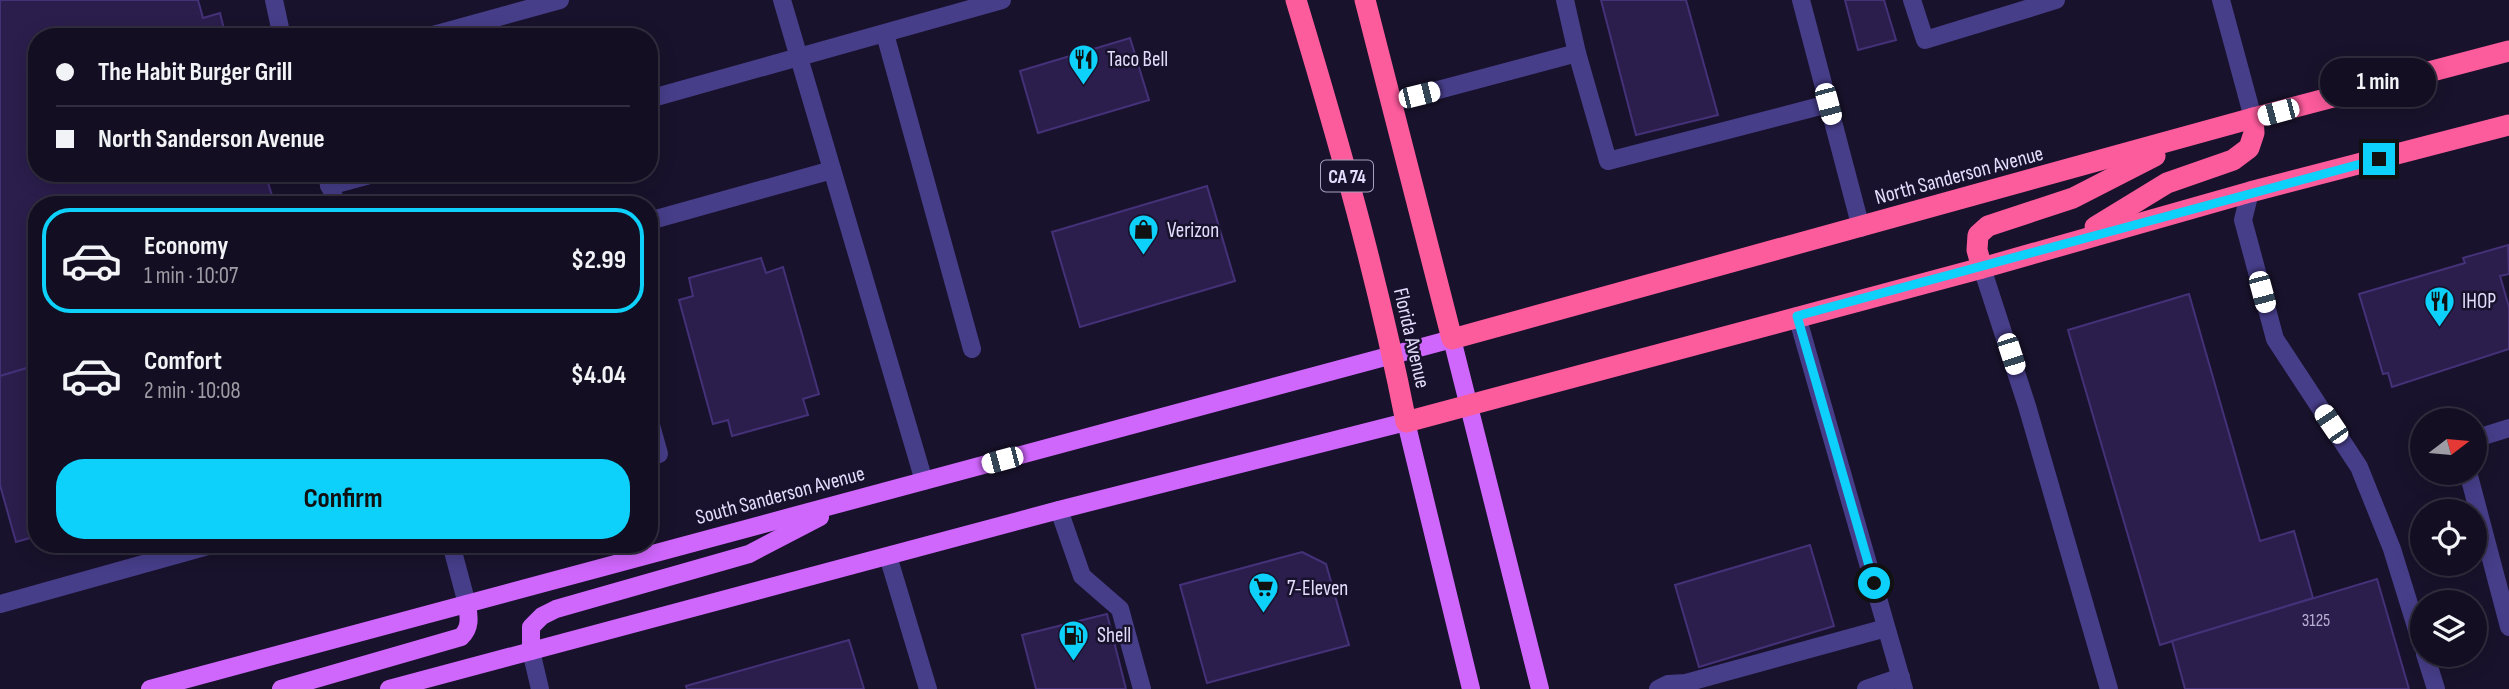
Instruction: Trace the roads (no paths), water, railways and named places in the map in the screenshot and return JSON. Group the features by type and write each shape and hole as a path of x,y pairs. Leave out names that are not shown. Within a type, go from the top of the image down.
{"highway":[{"name":"Florida Avenue","path":"1296,0 1331,117 1393,354 1406,422"},
{"name":"Florida Avenue","path":"1365,0 1452,339"},
{"name":"North Sanderson Avenue","path":"1452,339 2253,118 2509,51"},
{"path":"2072,241 2166,183 2233,160 2249,148 2254,133 2253,118"},
{"path":"1406,422 1982,268 2250,192 2509,125"},
{"path":"1982,268 1977,250 1978,235 1988,226 2073,198 2192,136"}],"main road":[{"name":"North Sanderson Avenue","path":"1423,346 1452,339"},
{"name":"Florida Avenue","path":"1452,339 1540,689"},
{"name":"South Sanderson Avenue","path":"658,553 1423,346"},
{"name":"Florida Avenue","path":"1406,422 1471,689"},
{"path":"389,689 1059,510 1406,422"},
{"path":"531,651 531,627 542,616 556,609 749,554 848,502"},
{"name":"South Sanderson Avenue","path":"150,689 658,553"},
{"path":"281,689 461,637 467,631 467,604"}],"lane":[{"path":"274,0 280,28"},
{"path":"459,28 560,0"},
{"path":"782,0 924,481"},
{"path":"658,97 1002,0"},
{"path":"1565,0 1608,161 1828,104"},
{"path":"1801,0 1861,228"},
{"path":"1912,0 1925,40 2056,0"},
{"path":"2224,1 2253,118"},
{"path":"885,34 972,349"},
{"path":"1393,102 1577,53"},
{"path":"658,218 832,170"},
{"path":"2250,192 2243,220 2275,339 2359,467 2392,549 2410,607"},
{"path":"1982,268 2051,486 2109,689"},
{"path":"1797,316 1902,683 1866,689"},
{"path":"2487,435 2509,428"},
{"path":"2471,485 2509,627"},
{"path":"1059,510 1082,576 1120,609 1142,689"},
{"path":"0,604 183,553"},
{"path":"453,553 467,604"},
{"path":"888,555 928,689"},
{"path":"1658,689 1886,628"},
{"path":"531,651 540,689"},
{"path":"2429,667 2436,689"}],"place":[{"name":"Taco Bell","path":"1084,86"},
{"name":"Verizon","path":"1144,257"},
{"name":"IHOP","path":"2439,328"},
{"name":"7-Eleven","path":"1264,615"},
{"name":"Shell","path":"1074,662"}]}
